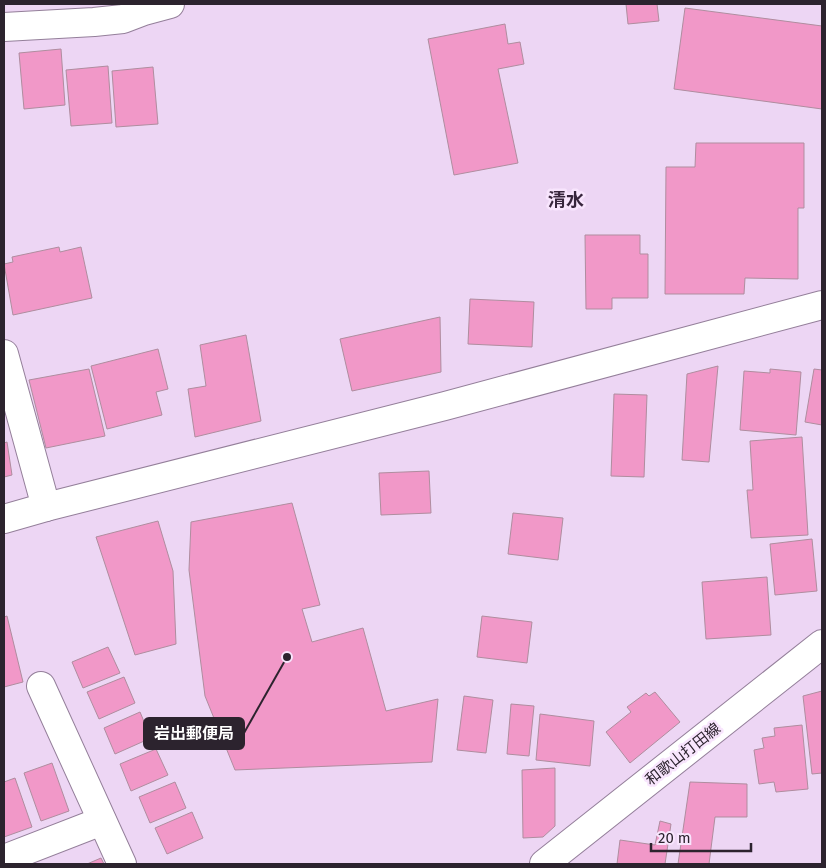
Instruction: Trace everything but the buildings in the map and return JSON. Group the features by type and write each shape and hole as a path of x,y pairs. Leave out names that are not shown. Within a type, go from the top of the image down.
{"street":[{"path":"4,27 76,24 123,19 170,4"},
{"path":"4,519 445,406 822,305"},
{"path":"4,354 46,507"},
{"name":"和歌山打田線","path":"544,864 822,644"},
{"path":"41,686 122,864"},
{"path":"4,860 102,821"}],"place":[{"name":"岩出郵便局","path":"287,657"}],"district":[{"name":"清水","path":"566,200"}]}
